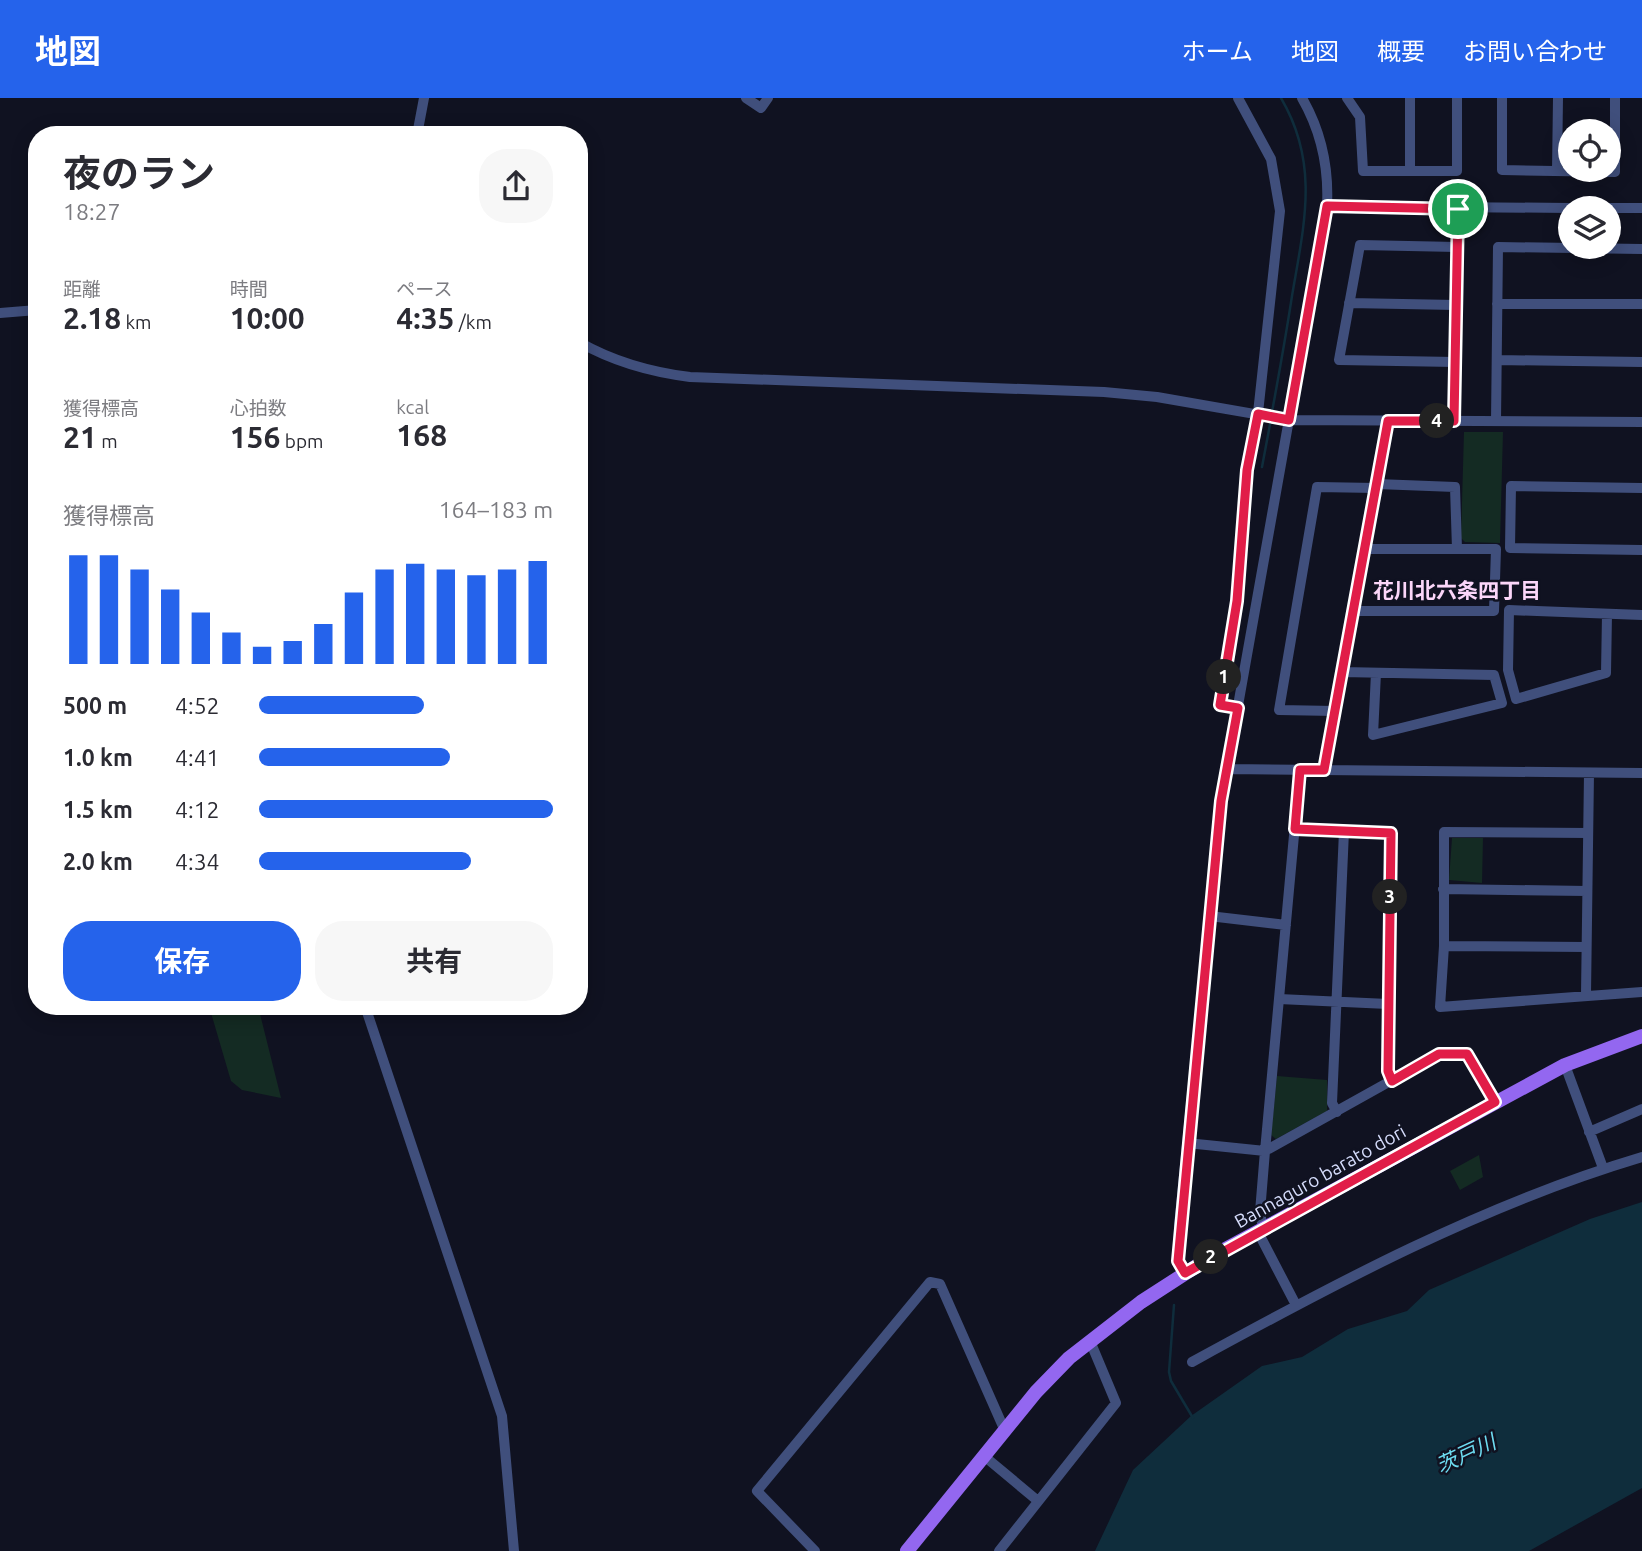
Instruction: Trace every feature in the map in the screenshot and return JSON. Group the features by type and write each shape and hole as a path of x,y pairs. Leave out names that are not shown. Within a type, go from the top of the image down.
{"main road":[{"name":"Bannaguro barato dori","path":"907,1551 1036,1392 1069,1358 1185,1273 1565,1065 1642,1036"}],"street":[{"path":"419,126 424,98"},
{"path":"746,98 761,108 768,98"},
{"path":"1238,98 1271,159 1280,211 1261,414 1247,470 1237,601 1220,705 1238,708"},
{"path":"1185,1273 1178,1261 1187,1143 1209,916 1227,769 1285,419 1327,206 1322,146 1302,98"},
{"path":"1347,98 1360,117 1363,171 1457,171 1457,98"},
{"path":"1410,98 1410,171"},
{"path":"1502,98 1502,170 1615,172 1615,98"},
{"path":"1557,171 1558,98"},
{"path":"1327,206 1558,208"},
{"path":"1621,208 1642,208"},
{"path":"1454,421 1458,209"},
{"path":"1455,362 1339,360 1360,246 1457,247"},
{"path":"1496,421 1498,247 1642,248"},
{"path":"1349,303 1456,305"},
{"path":"1497,304 1642,304"},
{"path":"0,313 28,311"},
{"path":"588,347 629,365 690,377 1104,392 1157,397 1285,419 1642,422"},
{"path":"1497,360 1642,362"},
{"path":"1324,770 1388,421"},
{"path":"1642,488 1511,486 1510,548 1642,551"},
{"path":"1335,711 1279,710 1317,487 1455,487 1457,549"},
{"path":"1353,611 1494,611 1496,549 1365,549"},
{"path":"1607,614 1606,673 1516,699 1508,670 1509,610 1642,615"},
{"path":"1342,672 1494,675 1502,703 1373,734 1376,673"},
{"path":"1227,769 1642,773"},
{"path":"1296,1305 1261,1230 1260,1212 1300,770"},
{"path":"1586,994 1589,773"},
{"path":"1295,829 1391,833 1388,1071 1392,1081"},
{"path":"1337,1112 1332,1103 1345,831"},
{"path":"1588,833 1444,832 1444,946 1440,1007 1586,994 1642,992"},
{"path":"1443,889 1587,891"},
{"path":"1209,916 1286,925"},
{"path":"1444,946 1586,947"},
{"path":"1279,999 1388,1004"},
{"path":"368,1015 502,1416 514,1551"},
{"path":"1187,1143 1265,1151 1439,1054 1467,1054 1495,1102"},
{"path":"1565,1065 1602,1168"},
{"path":"1589,1132 1642,1110"},
{"path":"1192,1362 1296,1305 1433,1238 1602,1168 1642,1157"},
{"path":"815,1551 757,1491 930,1282 940,1284 1005,1431"},
{"path":"999,1551 1116,1403 1090,1341"},
{"path":"985,1456 1038,1501"}],"green space":[{"path":"1464,432 1503,432 1500,543 1465,542 1461,538"},
{"path":"1452,838 1483,838 1482,883 1449,880"},
{"path":"212,1015 260,1015 281,1098 242,1090 231,1081"},
{"path":"1277,1076 1327,1080 1327,1111 1276,1139 1271,1135"},
{"path":"1479,1155 1483,1177 1460,1190 1450,1171"}],"water":[{"name":"茨戸川","path":"1642,1202 1642,1488 1529,1551 1095,1551 1133,1470 1191,1416 1262,1366 1302,1357 1348,1329 1407,1311 1429,1290 1590,1219"}],"waterway":[{"path":"1272,412 1301,244 1306,195 1301,147 1281,98"},
{"path":"1262,467 1271,419"},
{"path":"1174,1305 1169,1372 1171,1381 1193,1418"}],"district":[{"name":"花川北六条四丁目","path":"1457,591"}],"route":[{"path":"1327,206 1458,209 1454,421 1388,421 1324,770 1300,770 1295,829 1391,833 1388,1071 1392,1081 1439,1054 1467,1054 1495,1102 1185,1273 1178,1261 1195,1055 1221,801 1238,708 1220,705 1237,601 1247,470 1258,414 1289,420 1327,206"}]}
